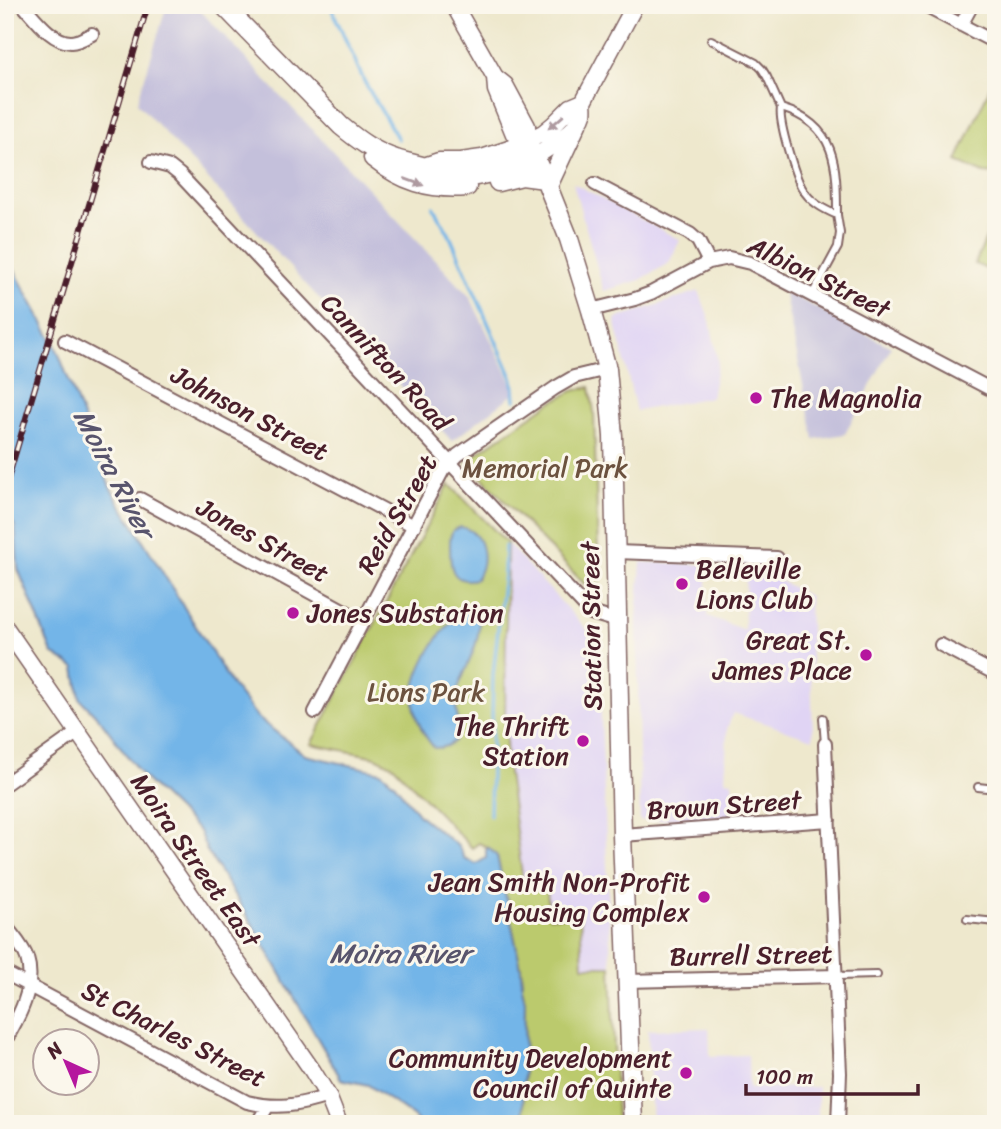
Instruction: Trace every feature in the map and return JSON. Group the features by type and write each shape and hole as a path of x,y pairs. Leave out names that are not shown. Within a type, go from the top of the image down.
{"main road":[{"path":"223,5 362,150 402,178 425,186 464,188 522,176 546,183 577,124"},
{"path":"341,126 377,152 424,167 439,176 486,174 516,165 531,149"},
{"name":"Station Street","path":"531,149 569,239 607,369 612,407 626,981 633,1124"}],"street":[{"path":"23,5 51,34 60,39 71,42 92,34"},
{"name":"Station Street","path":"454,5 495,77 505,85 527,126 531,149"},
{"path":"531,149 560,140 577,124 583,115 583,102 635,5"},
{"path":"923,5 996,43"},
{"path":"961,25 972,5"},
{"path":"531,149 543,133 571,107 583,102"},
{"name":"Cannifton Road","path":"151,162 170,167 180,175 591,613 618,621"},
{"name":"Albion Street","path":"595,184 690,234 698,241 709,262 729,258 750,263 996,392"},
{"path":"591,310 651,293 709,262"},
{"name":"Johnson Street","path":"65,341 414,526"},
{"name":"Reid Street","path":"315,712 443,470 458,455 555,388 574,377 607,369"},
{"name":"Jones Street","path":"140,499 363,621"},
{"path":"616,552 778,558"},
{"name":"Moira Street East","path":"5,627 312,1070 328,1096 339,1124"},
{"path":"941,645 996,674"},
{"path":"5,784 78,732"},
{"path":"825,744 841,1073 838,1124"},
{"name":"Brown Street","path":"622,835 830,820"},
{"path":"5,925 26,956 29,970 26,999 5,1041"},
{"name":"St Charles Street","path":"5,973 247,1102 267,1107 289,1106 328,1096"},
{"name":"Burrell Street","path":"626,981 837,976"},
{"path":"257,1124 267,1107"}],"lane":[{"path":"711,40 756,63 762,69 780,108 782,132 802,188 817,206 837,215"},
{"path":"780,108 797,113 812,122 829,145 834,160 840,233 838,247 812,295"},
{"path":"823,718 825,744"},
{"path":"978,787 996,789"},
{"path":"967,919 996,922"},
{"name":"Burrell Street","path":"837,976 877,975"}],"shaded area":[{"path":"167,5 195,5 470,297 516,392 452,441 137,103"},
{"path":"573,183 680,240 669,263 640,280 604,291"},
{"path":"699,291 710,321 718,362 711,397 636,411 615,319"},
{"path":"784,291 891,347 845,434 814,439"},
{"path":"507,543 598,642 611,966 583,966 549,917 524,890 507,766"},
{"path":"641,562 707,565 707,616 744,630 746,567 755,568 809,596 813,739 733,713 727,729 725,780 732,781 734,817 640,821 637,620"},
{"path":"709,1028 710,1056 748,1055 749,1088 818,1087 818,1124 652,1124 648,1030"}],"green space":[{"path":"996,83 996,174 984,173 957,161 991,85"},
{"path":"996,227 996,273 975,264 987,236"},
{"name":"Memorial Park","path":"590,387 594,412 599,590 593,593 466,461 551,402 573,391"},
{"name":"Lions Park","path":"449,484 507,543 507,766 524,889 547,888 549,917 580,916 583,966 611,966 617,1124 523,1124 525,1001 521,968 497,856 479,843 472,848 394,766 376,757 311,744"}],"water":[{"name":"Moira River","path":"5,253 56,347 110,487 232,685 258,718 305,755 381,772 394,783 419,815 459,847 464,858 476,864 486,858 486,849 489,848 497,856 521,968 525,1001 523,1124 420,1124 368,1085 341,1079 207,851 199,831 143,777 101,721 80,699 75,668 52,653 18,569 15,527 5,504"},
{"path":"461,527 475,535 482,548 482,564 476,579 457,577 452,567 451,536 453,530"},
{"path":"468,609 474,609 479,627 474,650 457,692 457,735 450,745 434,748 416,715 416,683 437,639"}],"waterway":[{"path":"330,5 365,83 398,139"},
{"path":"433,207 449,234 513,380 515,400"},
{"path":"490,815 493,675 505,546"}],"railway":[{"path":"5,489 148,5"}],"place":[{"name":"The Magnolia","path":"756,398"},
{"name":"Belleville Lions Club","path":"682,584"},
{"name":"Jones Substation","path":"293,613"},
{"name":"Great St. James Place","path":"866,655"},
{"name":"The Thrift Station","path":"583,741"},
{"name":"Jean Smith Non-Profit Housing Complex","path":"704,897"},
{"name":"Community Development Council of Quinte","path":"686,1073"}]}
